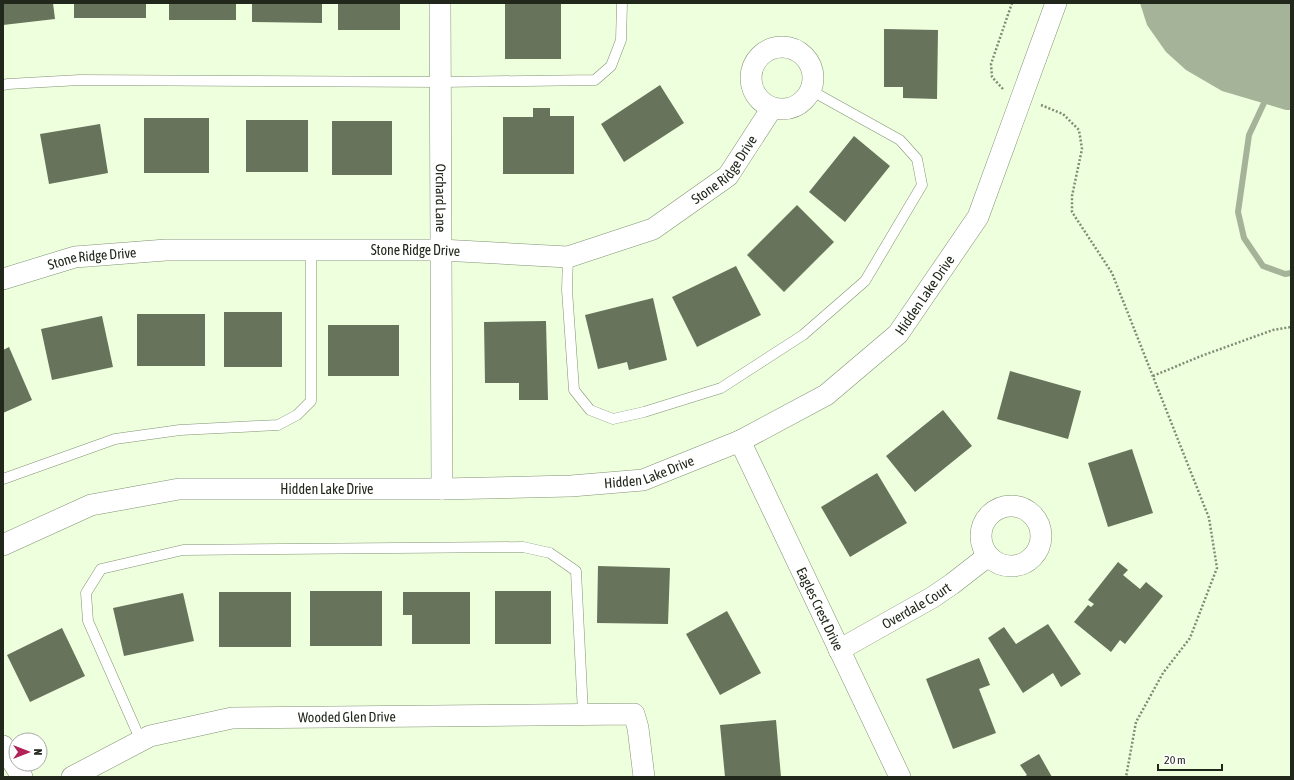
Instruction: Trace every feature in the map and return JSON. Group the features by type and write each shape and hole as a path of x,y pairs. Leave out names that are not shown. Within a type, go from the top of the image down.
{"street":[{"name":"Orchard Lane","path":"440,3 442,489"},
{"name":"Hidden Lake Drive","path":"3,545 91,505 179,489 442,489 571,486 643,480 740,441 826,395 898,334 978,216 1056,3"},
{"path":"779,47 789,48 799,52 807,60 813,79 810,90 806,98 791,108 781,110 772,108 763,103 756,95 751,86 751,75 754,65 760,56 768,50 779,47"},
{"name":"Stone Ridge Drive","path":"3,279 75,257 166,250 441,250 568,257 653,229 728,176 772,108"},
{"name":"Eagles Crest Drive","path":"740,441 900,777"},
{"name":"Overdale Court","path":"839,650 933,597 988,556"},
{"name":"Wooded Glen Drive","path":"72,777 150,736 232,718 634,714 638,728 644,777"},
{"path":"3,746 22,777"}],"lane":[{"path":"3,85 80,80 441,82 595,80 611,66 621,40 622,3"},
{"path":"568,257 567,290 574,390 590,410 613,419 644,412 721,388 803,335 865,281 922,185 917,159 900,140 810,90"},
{"path":"3,479 115,440 180,430 278,425 297,415 311,401 311,250"},
{"path":"141,741 88,621 86,593 101,569 183,550 524,547 550,553 576,571 583,714"}],"path":[{"path":"1012,3 991,64 992,77 1002,88 1063,114 1079,130 1082,149 1072,196 1072,212 1112,273 1209,518 1217,568 1190,638 1163,674 1136,722 1126,777"},
{"path":"1153,376 1273,330 1291,328"}],"shaded area":[{"path":"1140,3 1291,3 1291,110 1286,110 1222,91 1186,70 1166,52 1147,25"}],"building":[{"path":"3,3 53,3 55,19 3,25"},
{"path":"74,3 146,3 146,18 74,18"},
{"path":"169,3 236,3 236,20 169,20"},
{"path":"252,3 322,3 322,23 252,22"},
{"path":"338,3 400,3 400,30 338,30"},
{"path":"505,3 561,3 561,59 505,59"},
{"path":"884,29 938,30 937,99 903,98 903,87 884,87"},
{"path":"660,85 684,123 624,162 601,124"},
{"path":"533,108 550,108 550,116 574,116 574,174 503,174 503,117 533,117"},
{"path":"144,118 209,118 209,173 144,173"},
{"path":"246,120 308,120 308,172 246,172"},
{"path":"332,121 392,121 392,175 332,175"},
{"path":"100,124 108,173 49,184 40,134"},
{"path":"854,136 890,166 845,222 809,192"},
{"path":"797,205 834,242 784,292 747,255"},
{"path":"736,266 761,315 697,347 672,297"},
{"path":"653,298 667,360 629,370 627,362 598,369 585,315"},
{"path":"224,312 282,312 282,367 224,367"},
{"path":"137,314 205,314 205,366 137,366"},
{"path":"102,316 113,367 52,380 41,329"},
{"path":"546,321 548,400 519,400 519,383 485,383 484,322"},
{"path":"328,325 399,325 399,376 328,376"},
{"path":"9,347 32,400 3,413 3,350"},
{"path":"1010,371 1081,391 1068,439 997,419"},
{"path":"943,410 972,446 915,492 886,456"},
{"path":"1132,449 1153,513 1108,527 1088,463"},
{"path":"877,473 907,523 850,557 821,507"},
{"path":"1118,562 1128,570 1123,575 1140,589 1146,582 1163,596 1125,644 1120,640 1111,652 1074,622 1088,605 1091,607 1094,604 1088,600"},
{"path":"598,566 670,568 668,624 597,623"},
{"path":"310,591 382,591 382,646 310,646"},
{"path":"495,591 551,591 551,644 495,644"},
{"path":"219,592 291,592 291,647 219,647"},
{"path":"403,592 470,592 470,644 412,644 412,615 403,615"},
{"path":"183,593 194,641 124,656 113,608"},
{"path":"727,611 761,673 720,695 686,634"},
{"path":"1048,624 1081,674 1061,687 1053,673 1023,693 988,638 1004,627 1016,644"},
{"path":"62,628 85,676 30,702 7,655"},
{"path":"979,658 990,685 979,689 996,733 953,749 926,679"},
{"path":"776,720 781,777 725,777 720,725"},
{"path":"1039,754 1052,777 1024,777 1027,775 1020,765"}],"waterway":[{"path":"1264,103 1249,135 1238,212 1244,238 1263,266 1285,274 1291,273"}]}
